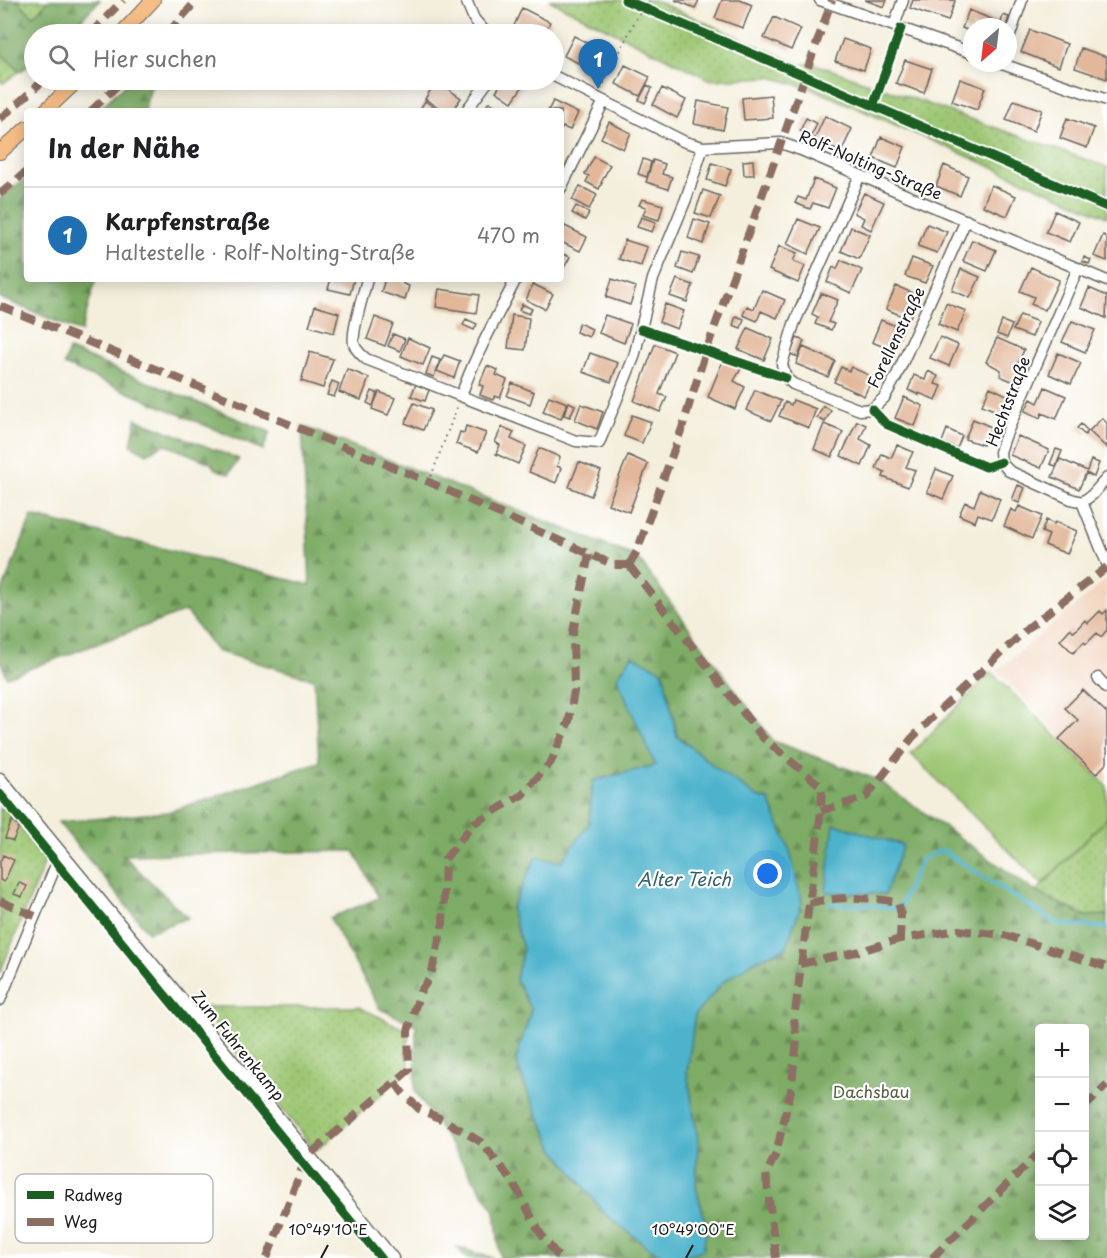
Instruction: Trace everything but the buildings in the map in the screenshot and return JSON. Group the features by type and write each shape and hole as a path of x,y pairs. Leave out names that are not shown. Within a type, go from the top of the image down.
{"main road":[{"path":"130,24 153,0"},
{"path":"48,108 67,90"},
{"path":"0,152 24,131"}],"street":[{"path":"466,0 478,24"},
{"path":"820,0 963,50"},
{"path":"894,26 903,0"},
{"path":"1016,18 1022,0"},
{"path":"1017,69 1107,100"},
{"name":"Rolf-Nolting-Straße","path":"564,81 685,142 703,147 782,143 801,150 1107,281"},
{"path":"468,108 482,90"},
{"path":"564,181 601,99"},
{"path":"367,282 353,342 366,359 576,441 599,443 634,357 653,279 686,200 703,147"},
{"name":"Forellenstraße","path":"860,175 794,324 782,364 786,378 793,384 860,410 872,409 884,398 896,377 966,220"},
{"name":"Hechtstraße","path":"1078,268 1000,452 1001,462 1009,471 1071,500 1082,502"},
{"path":"461,396 514,282"},
{"path":"1107,478 1092,495 1082,502 1107,562"},
{"path":"1098,678 1107,688"},
{"name":"Zum Fuhrenkamp","path":"0,778 393,1258"},
{"path":"0,1000 61,853"}],"path":[{"path":"646,9 650,0"},
{"path":"601,99 642,7"},
{"path":"429,482 461,396"}],"shaded area":[{"path":"1107,579 1107,782 997,671"}],"green space":[{"path":"0,0 17,0 33,16 49,0 100,0 77,24 24,24 24,69 20,71 0,53"},
{"path":"17,0 49,0 33,16"},
{"path":"549,0 654,0 800,65 812,63 1107,167 1107,217 813,89 770,77 711,80"},
{"path":"0,53 20,71 3,83 0,81"},
{"path":"119,90 150,90 145,108 100,108"},
{"path":"24,179 24,282 95,282 81,332 0,298 0,198"},
{"path":"69,350 270,432 263,450 64,365"},
{"path":"136,419 239,459 229,474 215,469 211,463 164,444 147,454 131,445"},
{"name":"Dachsbau","path":"302,426 637,557 773,741 878,780 1036,892 1085,916 1107,915 1107,1258 667,1258 683,1256 707,1228 696,1188 698,1139 687,1072 695,1015 724,981 756,960 786,948 769,800 757,797 714,766 677,735 663,671 618,678 655,765 593,781 589,824 561,862 511,908 523,949 516,979 531,1010 516,1060 524,1083 553,1147 604,1213 665,1258 500,1258 495,1211 415,1091 416,1025 380,1009 330,918 379,898 354,851 123,855 188,918 148,932 58,822 168,812 319,762 314,679 216,651 186,611 7,677 0,660 0,596 32,516 310,585"},
{"path":"991,672 1107,786 1107,818 1042,884 911,754"},
{"path":"0,803 46,859 0,973"},
{"path":"1107,818 1107,915 1085,916 1036,892"},
{"path":"200,1007 359,1007 408,1031 409,1070 316,1151"},
{"path":"457,1247 493,1258 466,1258"}],"water":[{"name":"Alter Teich","path":"632,655 663,671 677,736 757,797 769,800 790,851 802,902 786,948 756,960 724,981 695,1015 687,1072 698,1139 696,1188 707,1228 703,1250 665,1258 604,1213 553,1147 516,1060 531,1010 516,979 523,949 511,909 536,857 561,862 589,824 593,781 655,765 617,678"},
{"path":"834,824 903,845 885,894 826,892"}],"waterway":[{"path":"830,904 871,905 900,909 922,859 942,850 1057,924 1107,928"}],"marked path":[{"path":"100,24 123,0"},
{"path":"176,24 197,0"},
{"path":"629,565 637,551 682,428 706,351 832,0"},
{"path":"0,119 33,90"},
{"path":"94,108 113,90"},
{"path":"0,194 24,174"},
{"path":"0,306 429,482 614,565 629,565"},
{"path":"267,1258 309,1155 409,1070 408,1031 420,992 431,976 443,923 445,859 474,823 522,795 551,762 569,721 574,691 573,632 589,554"},
{"path":"629,565 763,738 822,787 821,811 794,1020 797,1040 791,1090 776,1154 766,1174 776,1258"},
{"path":"821,811 866,797 912,738 939,711 1029,627 1107,567"},
{"path":"809,903 854,898 898,902 901,914 900,939"},
{"path":"0,901 35,916"},
{"path":"800,964 861,951 900,939 958,930 1004,935 1107,967"},
{"path":"395,1082 419,1109 444,1120 481,1142 513,1182 540,1233 560,1258"},
{"path":"1089,1103 1107,1085"},
{"path":"932,1258 1035,1157"}],"cycle path":[{"path":"625,0 1107,207"},
{"path":"873,106 901,28"},
{"path":"641,329 786,378"},
{"path":"872,409 886,424 986,467 1001,462"},
{"path":"0,794 381,1258"}],"place":[{"name":"Karpfenstraße","path":"598,89"}]}
